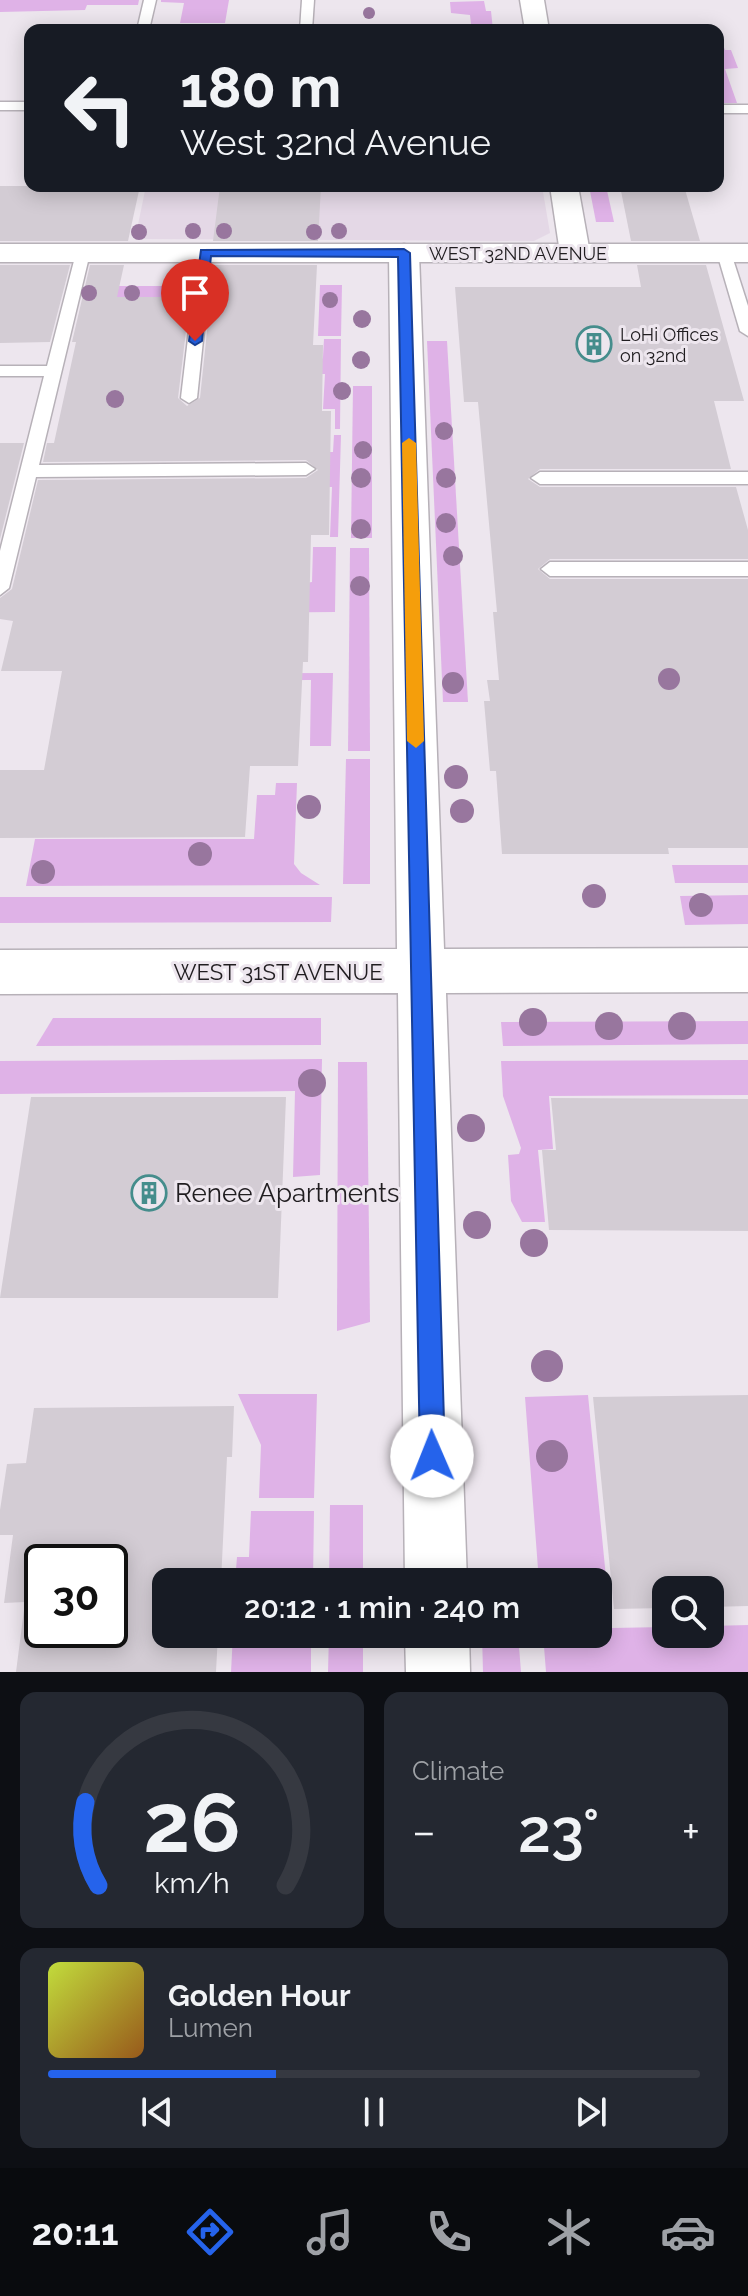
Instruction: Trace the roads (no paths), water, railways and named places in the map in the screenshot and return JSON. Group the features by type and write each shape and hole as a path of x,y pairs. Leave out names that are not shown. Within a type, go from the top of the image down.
{"street":[{"path":"532,0 536,24"},
{"path":"565,192 575,253"},
{"name":"WEST 32ND AVENUE","path":"0,253 736,253"},
{"path":"404,253 436,1568"},
{"name":"WEST 31ST AVENUE","path":"0,972 748,970"},
{"path":"437,1648 438,1672"}],"lane":[{"path":"144,24 150,0"},
{"path":"306,24 308,0"},
{"path":"0,106 24,106"},
{"path":"724,109 748,109"},
{"path":"0,588 83,253"},
{"path":"189,398 205,253"},
{"path":"736,253 748,331"},
{"path":"0,371 54,371"},
{"path":"29,471 306,469"},
{"path":"540,478 748,478"},
{"path":"550,569 748,569"}],"place":[{"name":"LoHi Offices on 32nd","path":"594,344"},
{"name":"Renee Apartments","path":"149,1193"}]}
